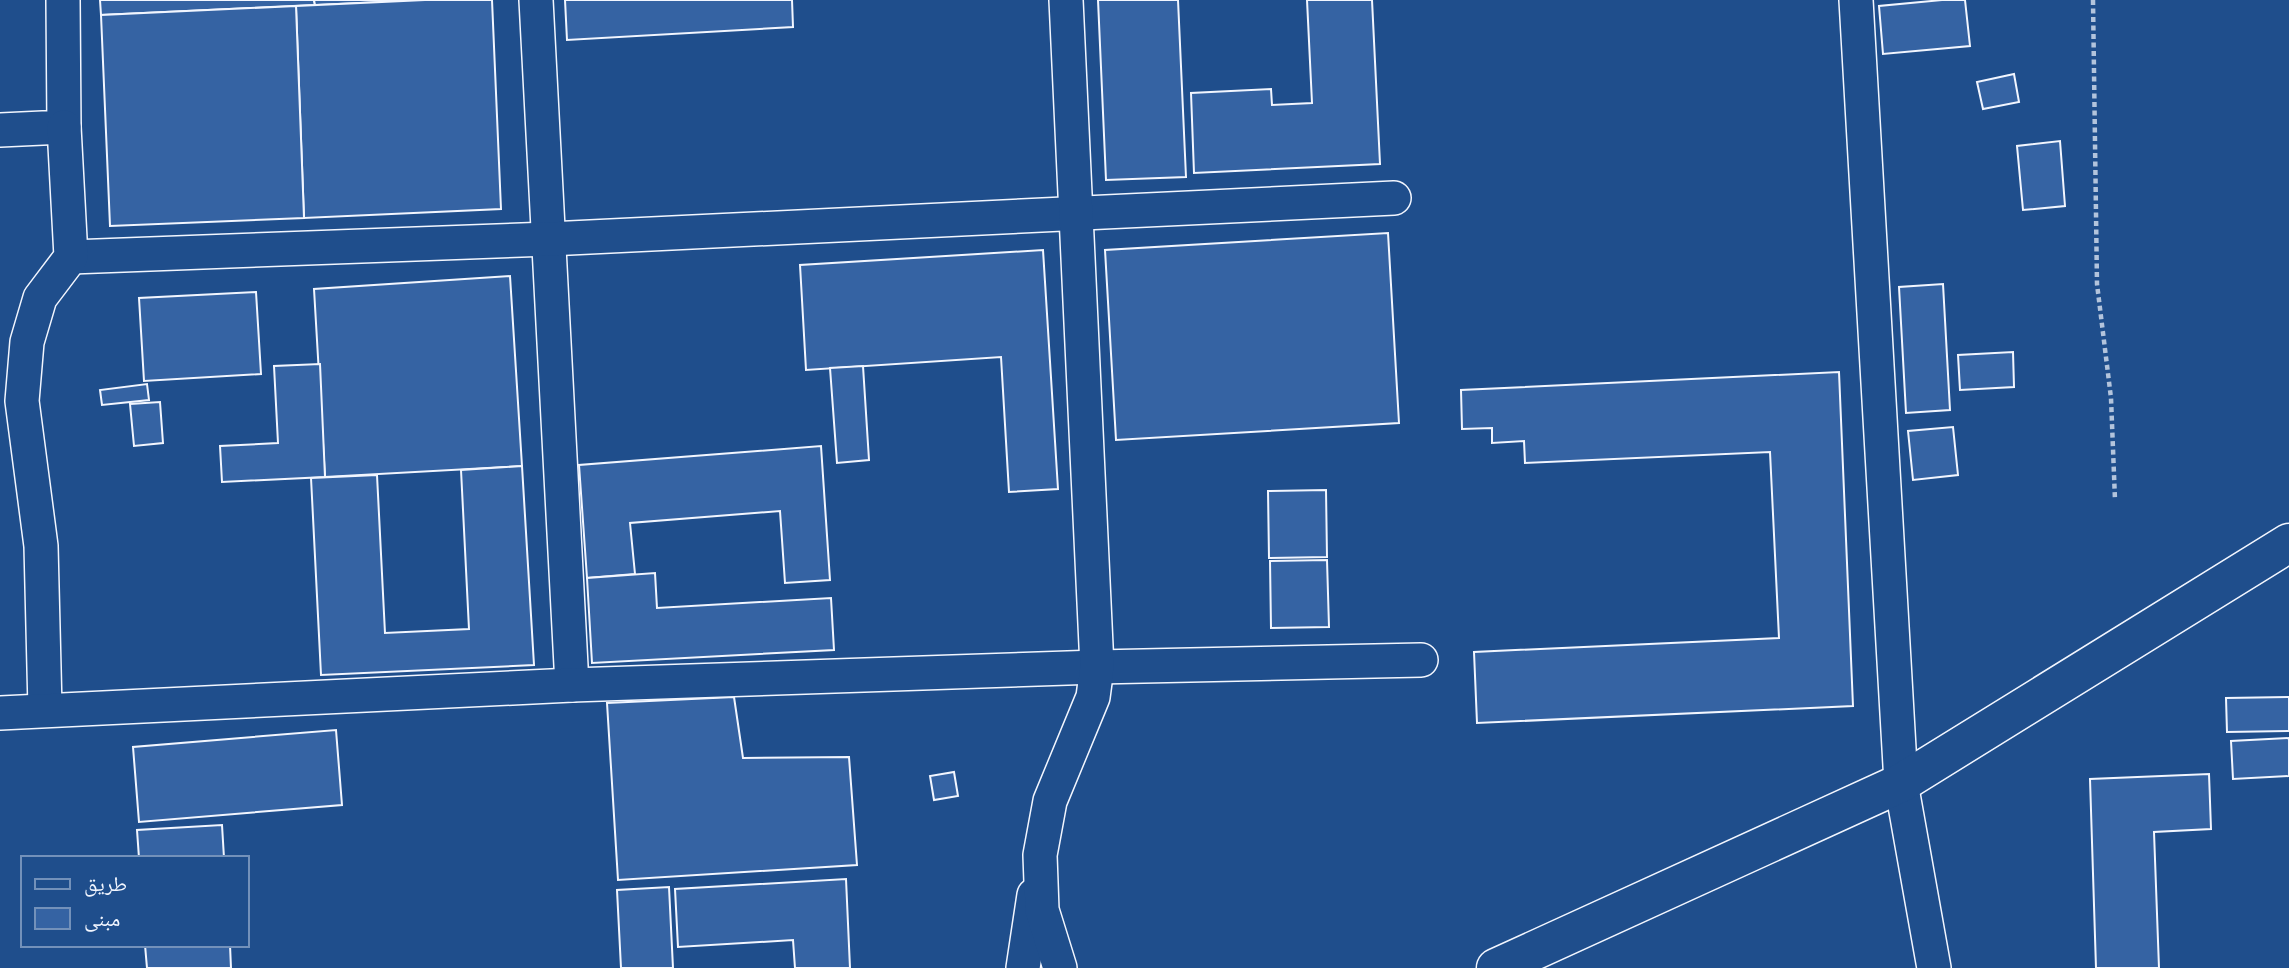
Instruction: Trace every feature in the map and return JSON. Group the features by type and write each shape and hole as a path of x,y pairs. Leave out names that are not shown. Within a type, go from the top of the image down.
{"street":[{"path":"46,709 41,546 22,401 27,342 40,298 71,257 64,127 63,0"},
{"path":"536,0 572,685"},
{"path":"1023,968 1050,801 1094,697 1097,667 1066,0"},
{"path":"1856,0 1901,783 1934,968"},
{"path":"0,130 64,127"},
{"path":"71,257 549,239 1394,198"},
{"path":"1496,968 1901,783 2289,543"},
{"path":"0,713 572,685 1097,667 1421,660"},
{"path":"1040,855 1042,910 1060,968"}],"path":[{"path":"2093,0 2097,284 2111,398 2115,500"}],"building":[{"path":"100,0 314,0 315,5 101,15"},
{"path":"314,0 425,0 315,5"},
{"path":"492,0 501,209 304,218 296,6"},
{"path":"565,0 792,0 793,27 567,40"},
{"path":"1098,0 1178,0 1186,177 1106,180"},
{"path":"1307,0 1372,0 1380,164 1194,173 1191,93 1271,89 1272,105 1312,103"},
{"path":"1965,0 1970,46 1883,54 1879,6"},
{"path":"296,6 304,218 110,226 101,15"},
{"path":"2014,74 2019,102 1983,109 1977,82"},
{"path":"2060,141 2065,206 2023,210 2017,146"},
{"path":"1388,233 1399,423 1116,440 1105,250"},
{"path":"1043,250 1058,489 1009,492 1001,357 806,370 800,265"},
{"path":"510,276 522,466 325,477 314,289"},
{"path":"1943,284 1950,410 1906,413 1899,287"},
{"path":"256,292 261,374 144,381 139,298"},
{"path":"2013,352 2014,387 1960,390 1958,355"},
{"path":"320,364 325,477 222,482 220,446 278,443 274,366"},
{"path":"863,366 869,460 837,463 830,368"},
{"path":"1839,372 1853,706 1477,723 1474,652 1779,638 1770,452 1525,463 1524,441 1492,443 1492,428 1462,429 1461,390"},
{"path":"147,384 149,400 102,405 100,390"},
{"path":"160,402 163,443 134,446 130,404"},
{"path":"1953,427 1958,475 1913,480 1908,431"},
{"path":"821,446 830,580 785,583 780,511 630,523 635,574 587,578 579,465"},
{"path":"522,466 534,665 321,675 311,478 377,475 385,633 469,629 461,470"},
{"path":"1326,490 1327,557 1269,558 1268,491"},
{"path":"1327,560 1329,627 1271,628 1270,561"},
{"path":"655,573 657,608 831,598 834,650 592,663 587,578"},
{"path":"734,697 743,758 849,757 857,865 618,880 607,703"},
{"path":"2289,697 2289,731 2227,732 2226,698"},
{"path":"336,730 342,805 139,822 133,747"},
{"path":"2289,738 2289,776 2233,779 2231,741"},
{"path":"954,772 958,796 934,800 930,776"},
{"path":"2209,774 2211,829 2154,832 2159,968 2096,968 2090,779"},
{"path":"222,825 224,856 139,856 137,830"},
{"path":"846,879 850,968 795,968 793,940 678,947 675,889"},
{"path":"669,887 673,968 621,968 617,890"},
{"path":"145,947 230,947 231,968 147,968"}]}
